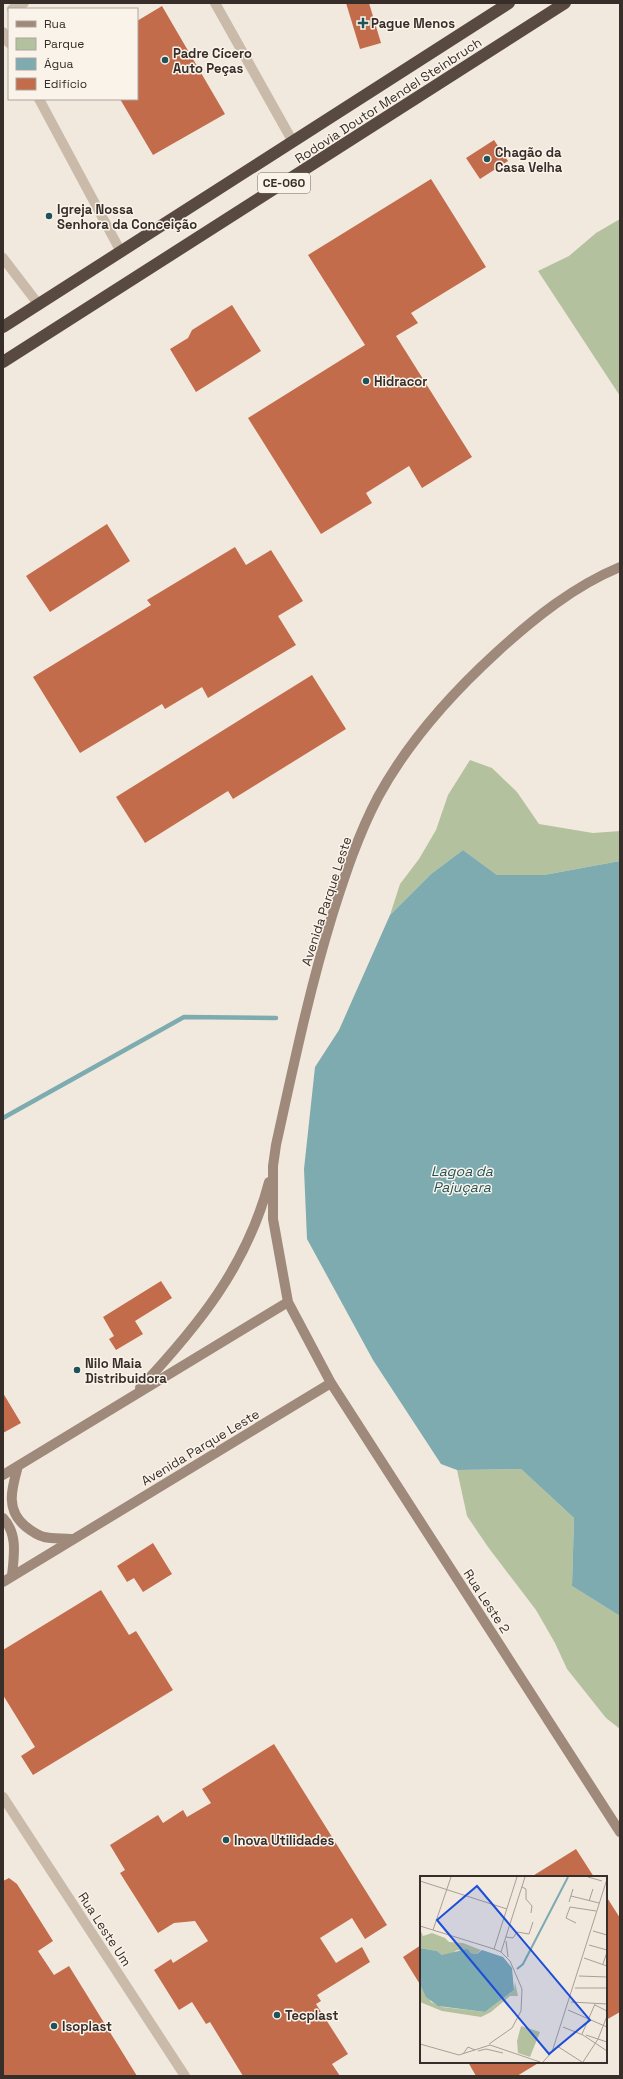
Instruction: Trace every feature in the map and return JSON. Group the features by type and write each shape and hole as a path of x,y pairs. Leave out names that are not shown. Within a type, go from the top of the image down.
{"highway":[{"name":"Rodovia Doutor Mendel Steinbruch","path":"3,362 565,3"},
{"name":"Rodovia Doutor Mendel Steinbruch","path":"3,327 293,142 502,5"}],"street":[{"path":"14,8 24,3"},
{"path":"215,3 293,142"},
{"path":"3,32 8,41"},
{"path":"40,100 121,252"},
{"path":"3,258 39,305"},
{"name":"Avenida Parque Leste","path":"3,1582 331,1383 288,1302 274,1225 273,1166 280,1128 322,950 350,860 379,797 418,736 468,678 537,618 576,590 620,567"},
{"path":"134,1394 171,1355 223,1288 250,1234 263,1202 273,1166"},
{"path":"3,1475 134,1394 288,1302"},
{"name":"Rua Leste 2","path":"331,1383 620,1832"},
{"path":"18,1466 11,1500 14,1511 21,1522 30,1530 43,1537 72,1539"},
{"path":"3,1518 13,1533 15,1548 12,1576"},
{"name":"Rua Leste Um","path":"3,1797 184,2076"}],"green space":[{"path":"620,219 620,396 538,271 569,256 596,233"},
{"path":"470,760 492,768 517,792 539,824 593,833 620,831 620,861 544,875 497,875 463,850 431,874 390,915 400,884 419,859 436,830 448,795"},
{"path":"521,1469 574,1518 572,1586 620,1616 620,1729 606,1718 567,1669 555,1643 536,1610 488,1547 467,1516 457,1470"}],"water":[{"name":"Lagoa da Pajuçara","path":"463,850 497,875 544,875 620,861 620,1616 572,1586 574,1518 521,1469 457,1470 441,1464 373,1360 307,1239 304,1169 315,1067 339,1030 390,915 431,874"}],"building":[{"name":"Pague Menos","path":"346,3 369,3 381,43 360,49"},
{"name":"Padre Cícero Auto Peças","path":"162,6 225,114 153,155 121,100 138,100 138,20"},
{"name":"Chagão da Casa Velha","path":"494,140 508,161 480,179 466,158"},
{"name":"Hidracor","path":"431,179 486,267 411,313 418,323 396,336 472,457 422,488 409,466 366,493 372,503 321,534 248,418 365,345 308,255"},
{"path":"232,305 261,351 196,392 170,349 188,338 192,330"},
{"path":"107,524 130,561 50,612 26,576"},
{"path":"235,547 246,565 271,550 303,601 278,616 296,645 208,698 202,687 165,709 162,704 80,753 33,677 151,605 147,600"},
{"path":"312,675 346,729 233,799 228,791 145,843 116,797"},
{"path":"161,1281 172,1298 135,1321 143,1334 116,1350 109,1339 114,1336 103,1317"},
{"path":"3,1393 21,1423 3,1433"},
{"path":"153,1543 172,1574 143,1592 134,1578 127,1582 117,1566"},
{"path":"101,1590 129,1635 136,1631 173,1690 33,1775 21,1756 35,1747 3,1695 3,1650"},
{"path":"274,1744 387,1925 365,1939 352,1918 320,1938 336,1963 362,1947 370,1962 317,1995 321,2001 316,2004 348,2054 332,2064 340,2076 243,2076 210,2022 206,2024 192,2002 179,2010 154,1970 171,1959 173,1963 208,1941 195,1921 174,1923 158,1933 120,1873 125,1870 110,1845 158,1815 163,1823 183,1810 187,1817 211,1803 202,1789"},
{"path":"576,1849 593,1876 533,1876"},
{"name":"Isoplast","path":"9,1878 17,1884 53,1941 38,1951 54,1975 69,1966 137,2076 3,2076 3,1881"},
{"path":"607,1898 620,1918 620,2012 607,2019"},
{"path":"420,1946 420,1984 403,1957"},
{"path":"469,2063 538,2063 517,2076 476,2076"}],"waterway":[{"path":"3,1118 184,1017 276,1018"}],"place":[{"name":"Pague Menos","path":"363,23"},
{"name":"Padre Cícero Auto Peças","path":"165,60"},
{"name":"Chagão da Casa Velha","path":"487,159"},
{"name":"Igreja Nossa Senhora da Conceição","path":"49,216"},
{"name":"Hidracor","path":"366,381"},
{"name":"Nilo Maia Distribuidora","path":"77,1370"},
{"name":"Inova Utilidades","path":"226,1840"},
{"name":"Tecplast","path":"277,2015"},
{"name":"Isoplast","path":"54,2026"}]}
